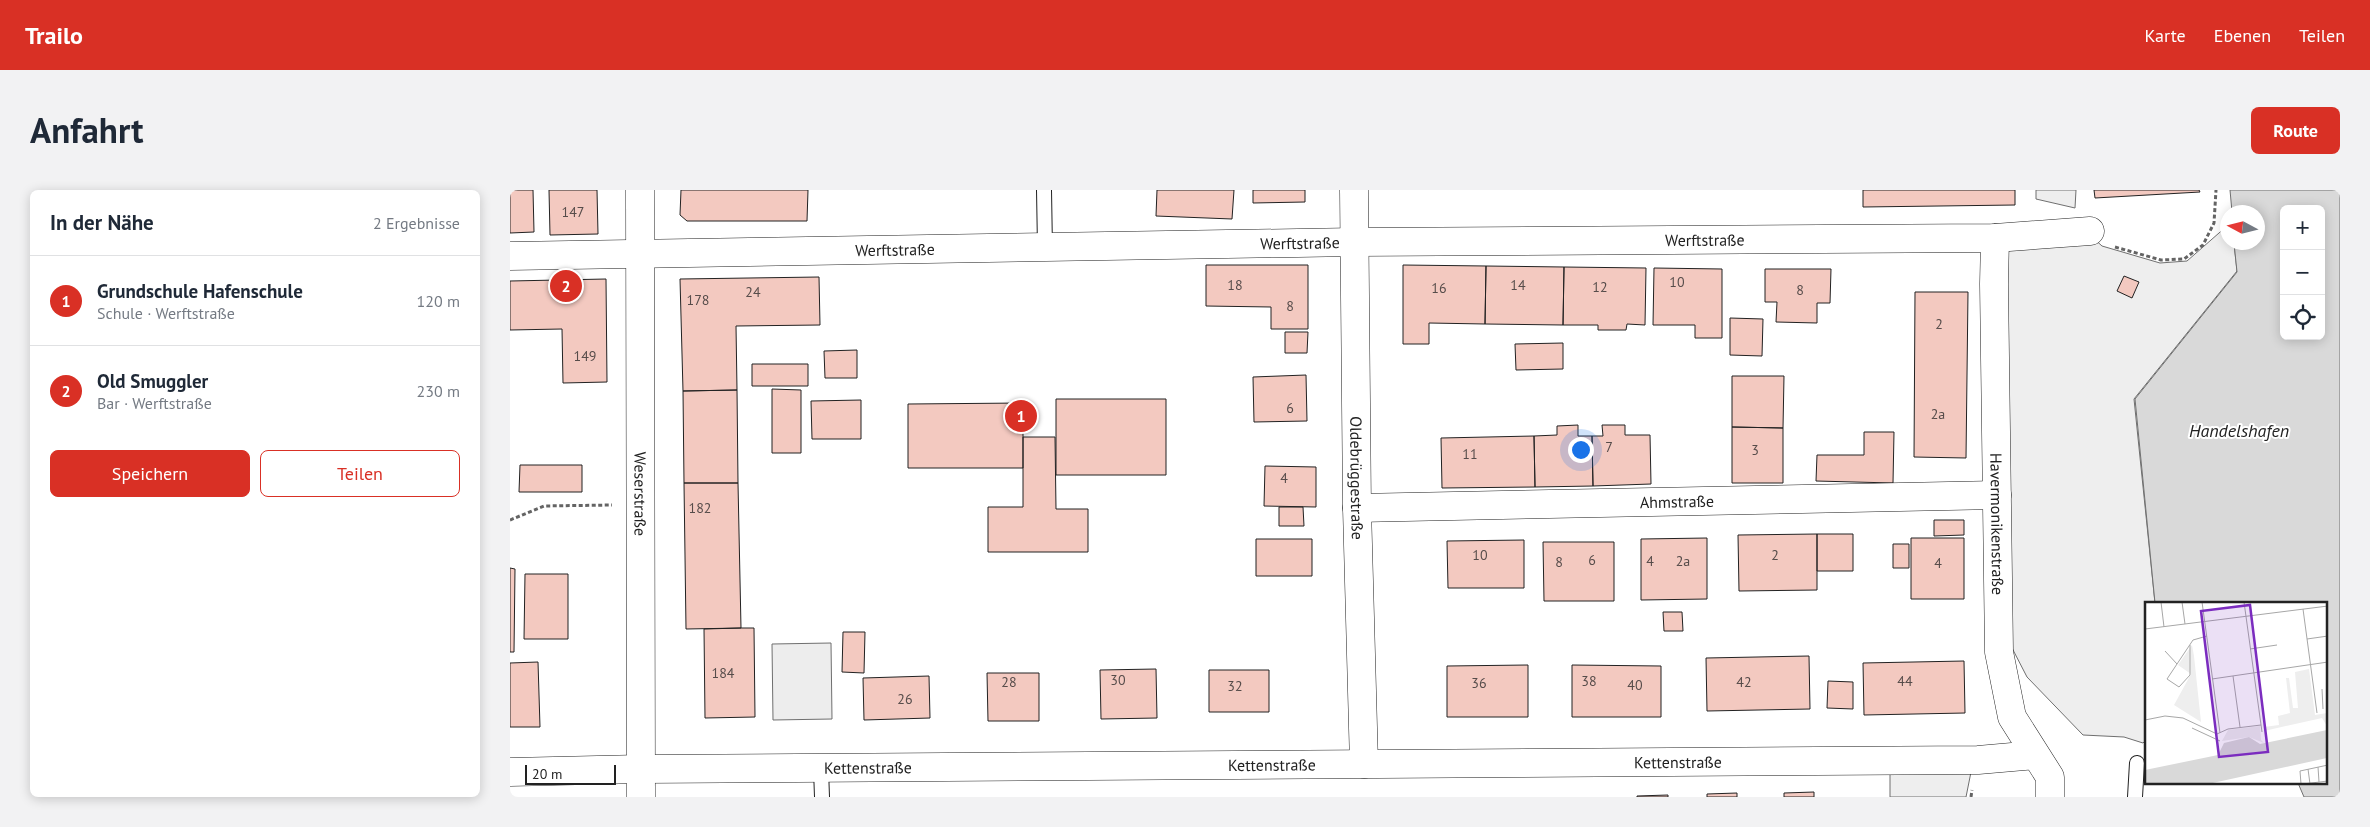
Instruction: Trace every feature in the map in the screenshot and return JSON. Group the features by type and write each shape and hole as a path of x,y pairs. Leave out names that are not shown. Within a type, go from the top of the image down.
{"street":[{"name":"Weserstraße","path":"640,190 641,797"},
{"name":"Oldebrüggestraße","path":"1354,190 1357,508 1364,764"},
{"name":"Havermonikenstraße","path":"1995,238 1999,652 2012,717 2050,777 2050,797"},
{"name":"Werftstraße","path":"510,256 1354,242 2099,238"},
{"name":"Ahmstraße","path":"1357,508 1997,496"},
{"name":"Kettenstraße","path":"510,772 641,769 1978,760 2035,755"}],"lane":[{"path":"1044,190 1045,248"},
{"path":"2135,797 2136,763"},
{"path":"821,769 822,797"}],"path":[{"path":"2099,238 2160,260 2184,259 2203,245 2214,223 2216,190"},
{"path":"510,520 544,506 640,504"}],"shaded area":[{"path":"2036,190 2076,190 2075,208 2036,199"},
{"path":"2220,232 2220,250 2235,250 2237,271 2134,399 2155,602 2145,602 2145,741 2143,743 2124,737 2083,735 2027,677 2011,646 2004,252 2011,242 2090,235 2102,246 2160,263 2187,261"},
{"path":"831,643 832,719 773,720 772,644"},
{"path":"1972,767 1966,797 1890,797 1890,769"}],"water":[{"name":"Handelshafen","path":"2230,190 2340,190 2340,797 2304,797 2298,784 2328,784 2328,602 2155,602 2135,399 2237,272 2235,250 2265,250 2265,205 2231,205"}],"building":[{"path":"510,190 533,190 534,232 510,233"},
{"path":"549,190 597,190 598,234 550,235"},
{"path":"681,190 808,190 807,221 687,221 680,215"},
{"path":"1157,190 1234,190 1232,219 1156,216"},
{"path":"1253,190 1305,190 1305,202 1253,203"},
{"path":"1863,190 2015,190 2015,205 1863,207"},
{"path":"2094,190 2199,190 2200,192 2095,198"},
{"path":"1206,265 1308,265 1308,329 1271,329 1271,307 1206,306"},
{"path":"1403,265 1486,266 1485,324 1429,323 1429,344 1403,344"},
{"path":"1486,266 1564,267 1563,325 1485,324"},
{"path":"1564,267 1646,268 1645,325 1627,324 1626,330 1598,330 1598,325 1563,325"},
{"path":"1654,268 1722,269 1722,338 1695,338 1695,325 1653,325"},
{"path":"1765,269 1831,269 1830,303 1817,303 1817,323 1776,322 1777,302 1765,302"},
{"path":"2124,276 2139,282 2132,298 2117,291"},
{"path":"819,277 820,325 736,326 737,390 683,391 680,279"},
{"path":"606,279 607,382 563,383 562,329 510,330 510,281"},
{"path":"1915,292 1968,292 1966,458 1914,457"},
{"path":"1730,318 1763,319 1762,356 1730,355"},
{"path":"1285,332 1308,332 1307,353 1285,353"},
{"path":"1563,343 1563,369 1516,370 1515,344"},
{"path":"857,350 857,378 825,378 824,351"},
{"path":"752,364 808,364 808,386 752,386"},
{"path":"1306,375 1307,421 1254,422 1253,377"},
{"path":"1732,376 1784,376 1783,428 1732,427"},
{"path":"772,389 801,390 801,453 772,453"},
{"path":"737,390 738,483 684,483 683,391"},
{"path":"1056,399 1166,399 1166,475 1056,475"},
{"path":"861,400 861,439 812,439 811,401"},
{"path":"1023,403 1023,468 908,468 908,404"},
{"path":"1578,425 1578,436 1592,436 1593,486 1535,487 1534,436 1557,435 1557,426"},
{"path":"1602,425 1625,425 1625,435 1650,435 1651,484 1593,486 1592,436 1603,436"},
{"path":"1732,427 1783,428 1783,483 1732,483"},
{"path":"1864,432 1894,432 1893,483 1816,481 1817,455 1864,455"},
{"path":"1534,436 1535,487 1442,488 1441,438"},
{"path":"1023,437 1055,437 1056,509 1088,509 1088,552 988,552 988,507 1023,507"},
{"path":"520,465 582,465 582,492 519,492"},
{"path":"1265,466 1316,467 1316,507 1264,506"},
{"path":"684,483 738,483 741,628 686,629"},
{"path":"1279,507 1303,507 1304,526 1279,526"},
{"path":"1934,520 1964,520 1964,535 1934,536"},
{"path":"1817,534 1817,590 1739,591 1738,535"},
{"path":"1817,534 1853,534 1853,571 1817,571"},
{"path":"1707,538 1707,599 1641,600 1641,539"},
{"path":"1911,538 1964,538 1964,599 1911,599"},
{"path":"1256,539 1312,539 1312,576 1256,576"},
{"path":"1524,540 1524,588 1448,588 1447,541"},
{"path":"1543,542 1614,542 1614,601 1544,601"},
{"path":"1893,544 1909,544 1909,568 1893,568"},
{"path":"510,568 515,569 514,652 510,652"},
{"path":"525,574 568,574 568,639 524,639"},
{"path":"1663,612 1682,612 1683,631 1664,631"},
{"path":"754,628 755,717 705,718 704,629"},
{"path":"843,632 865,632 864,673 842,672"},
{"path":"1809,656 1810,709 1707,711 1706,658"},
{"path":"1964,661 1965,713 1864,715 1863,663"},
{"path":"538,662 540,727 510,727 510,663"},
{"path":"1528,665 1528,717 1447,717 1447,666"},
{"path":"1572,665 1661,666 1661,717 1572,717"},
{"path":"1156,669 1157,718 1101,719 1100,670"},
{"path":"1209,670 1269,670 1269,712 1209,712"},
{"path":"987,673 1039,673 1039,721 988,721"},
{"path":"929,676 930,718 864,720 863,678"},
{"path":"1828,681 1853,682 1853,709 1827,708"},
{"path":"1814,792 1814,797 1784,797 1784,793"},
{"path":"1737,793 1737,797 1707,797 1707,794"},
{"path":"1668,795 1668,797 1637,797 1637,796"}],"place":[{"name":"Old Smuggler","path":"566,286"},
{"name":"Grundschule Hafenschule","path":"1021,416"}]}
